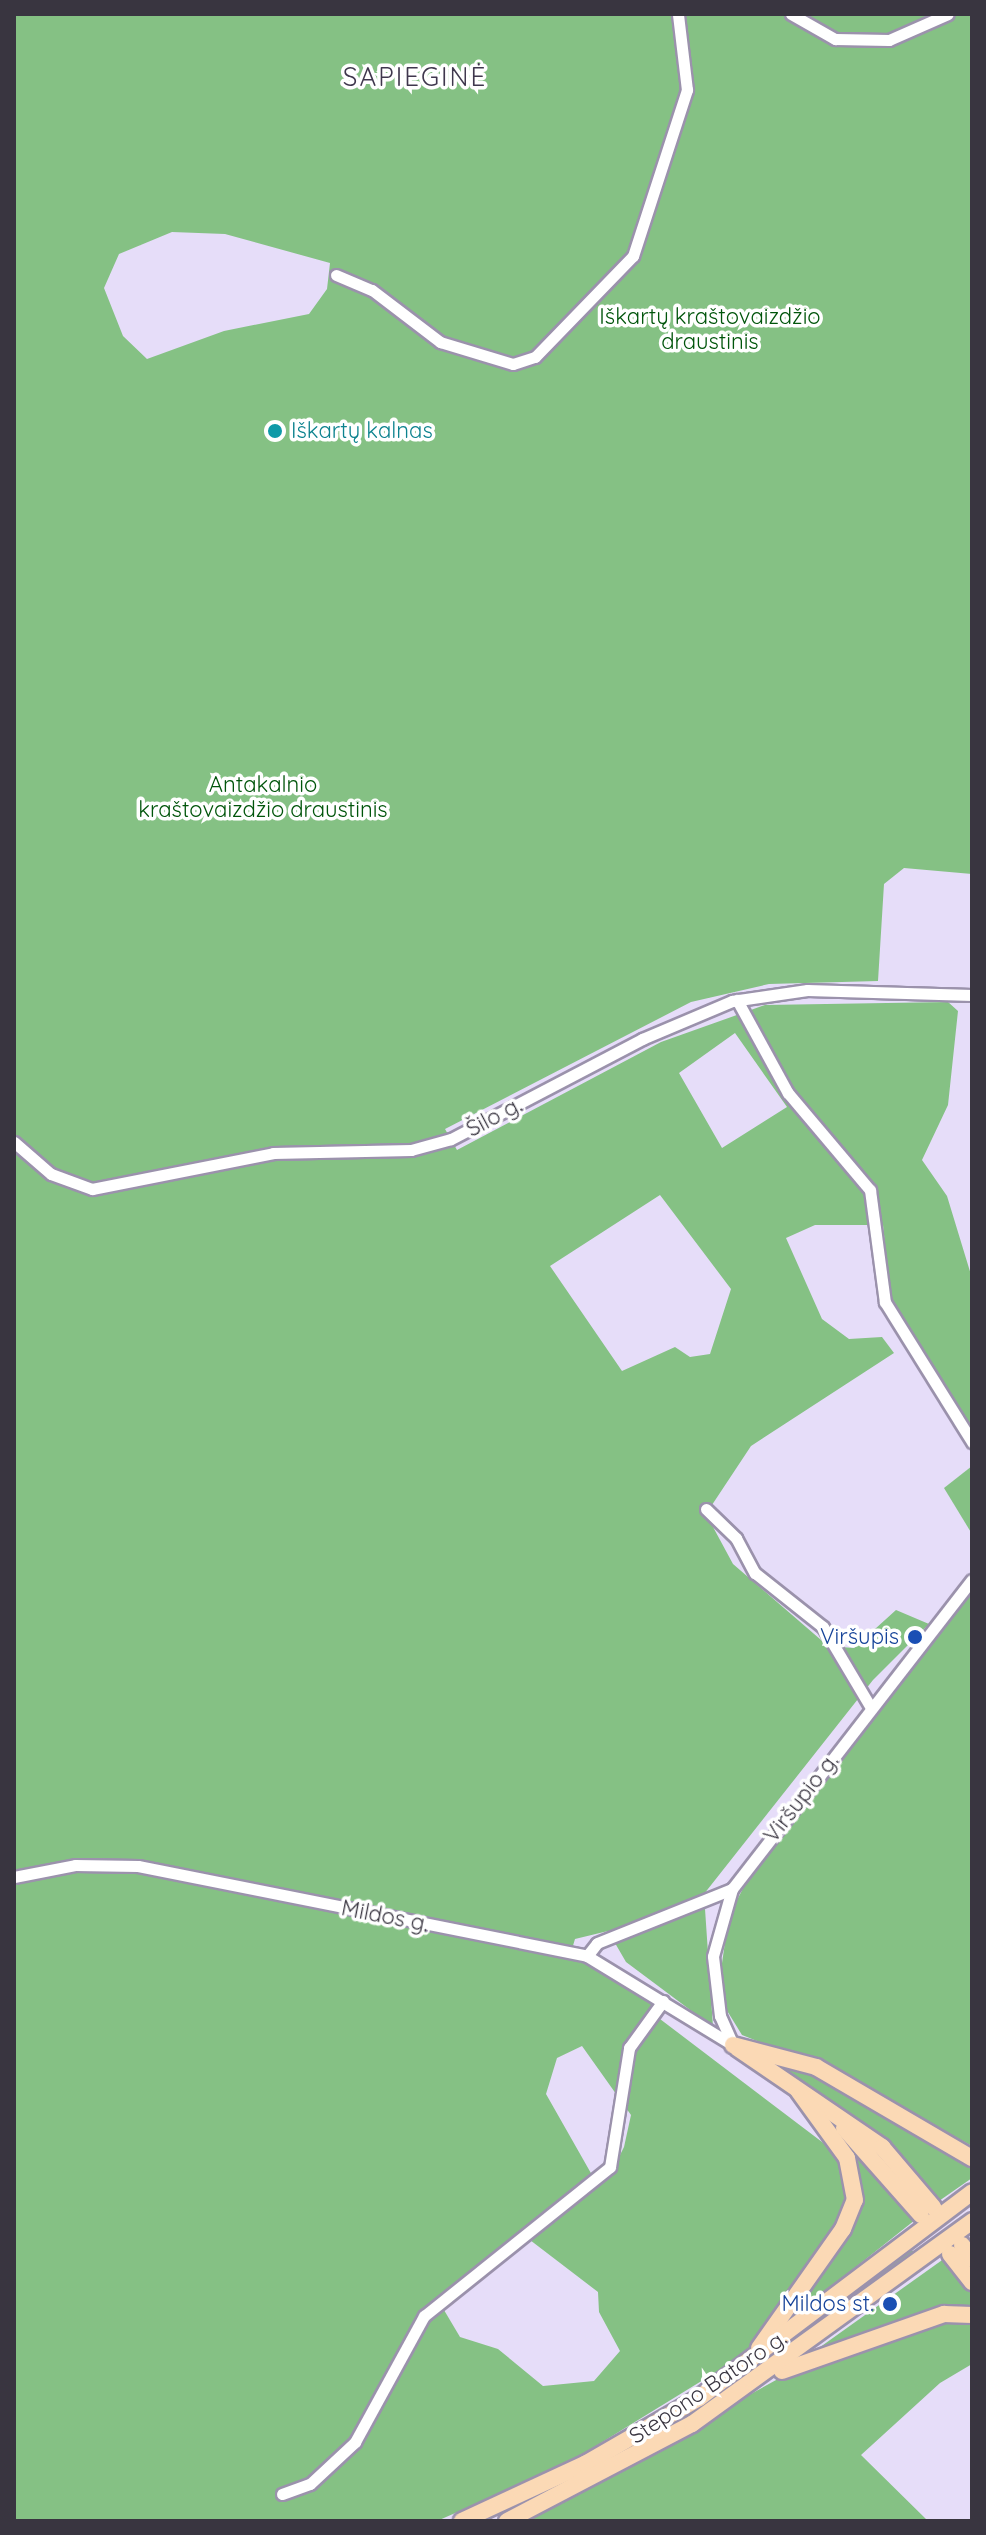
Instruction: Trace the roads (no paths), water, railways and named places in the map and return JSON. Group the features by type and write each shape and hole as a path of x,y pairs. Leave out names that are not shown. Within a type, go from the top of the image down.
{"main road":[{"path":"733,2045 835,2118 882,2147 927,2211"},
{"path":"733,2045 816,2067 972,2158"},
{"path":"730,2376 777,2326 852,2210 847,2158 799,2092"},
{"name":"Stepono Batoro g.","path":"462,2521 612,2451 730,2376 972,2192"},
{"name":"Stepono Batoro g.","path":"507,2521 639,2456 759,2380 972,2221"},
{"path":"972,2259 956,2250 972,2282"},
{"path":"759,2380 944,2314 972,2315"}],"street":[{"path":"336,275 372,290 440,342 513,364 535,357 633,256 661,157 684,107 678,14"},
{"path":"791,14 835,39 889,40 948,14"},
{"name":"Šilo g.","path":"14,1142 51,1174 92,1189 273,1153 431,1147 678,1021 737,1000 807,990 972,995"},
{"path":"737,1000 788,1093 870,1190 885,1302 972,1442"},
{"path":"706,1509 736,1538 761,1579 823,1627 871,1708"},
{"name":"Viršupio g.","path":"733,2045 720,2016 713,1956 732,1889 972,1580"},
{"name":"Mildos g.","path":"14,1877 75,1865 138,1866 587,1956 733,2045"},
{"path":"587,1956 597,1943 732,1889"},
{"path":"282,2494 323,2476 355,2442 424,2316 610,2167 629,2048 663,2001"}],"place":[{"name":"Iškartų kalnas","path":"275,431"},
{"name":"Viršupis","path":"915,1637"},
{"name":"Mildos st.","path":"890,2304"}],"district":[{"name":"SAPIEGINĖ","path":"415,77"}],"park label":[{"name":"Iškartų kraštovaizdžio draustinis","path":"710,328"},
{"name":"Antakalnio kraštovaizdžio draustinis","path":"263,796"}]}
